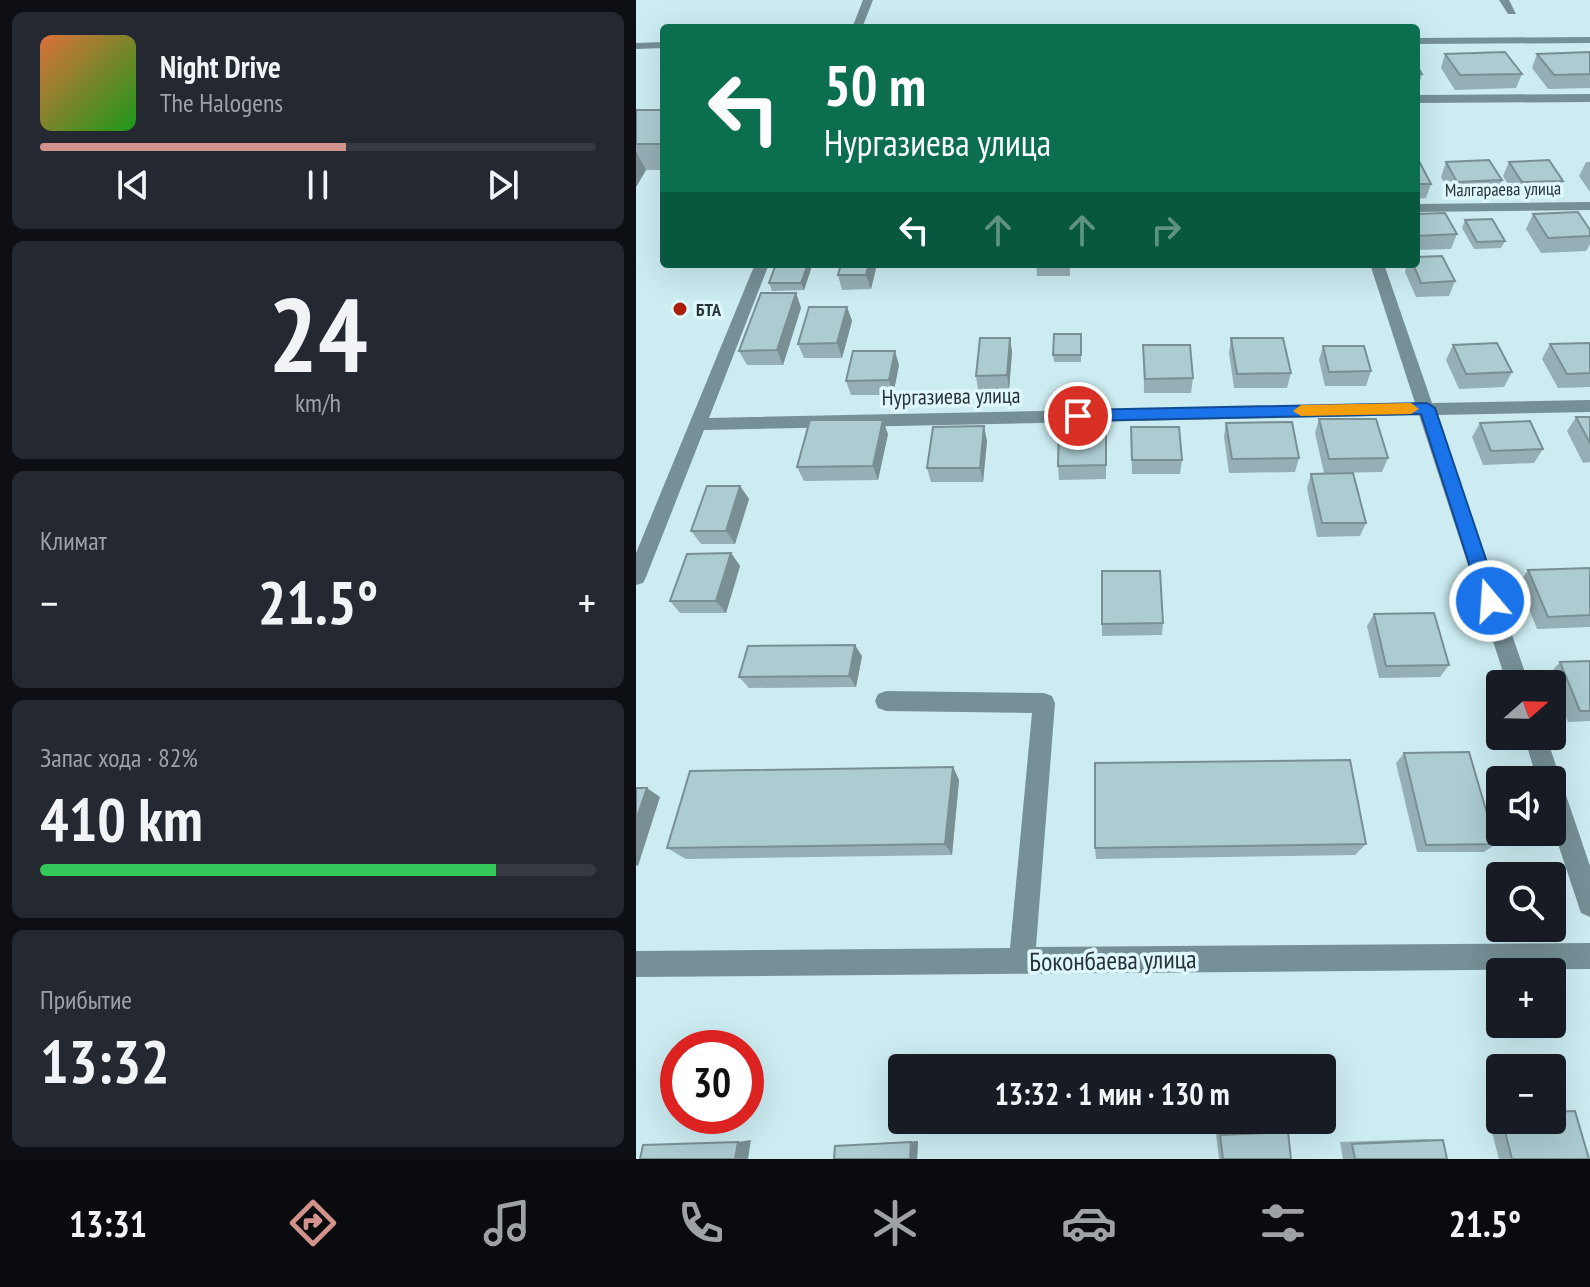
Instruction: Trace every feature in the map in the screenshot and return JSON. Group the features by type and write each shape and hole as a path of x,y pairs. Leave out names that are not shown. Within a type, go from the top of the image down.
{"street":[{"path":"859,24 868,0"},
{"path":"1504,0 1512,12"},
{"path":"1420,41 1590,40"},
{"path":"636,46 660,45"},
{"path":"1420,99 1590,98"},
{"name":"Малгараева улица","path":"1420,208 1590,206"},
{"path":"636,577 760,268"},
{"path":"1378,268 1513,670"},
{"name":"Нургазиева улица","path":"698,424 1590,406"},
{"path":"886,701 1044,703 1022,961"},
{"path":"1566,831 1590,904"},
{"name":"Боконбаева улица","path":"636,964 1590,956"}],"building":[{"path":"1505,52 1522,74 1460,75 1445,54"},
{"path":"1590,52 1590,74 1554,75 1537,54"},
{"path":"636,110 660,110 660,144 636,144"},
{"path":"1489,160 1502,180 1457,182 1446,162"},
{"path":"1549,160 1563,181 1522,182 1509,162"},
{"path":"1420,163 1431,184 1420,184"},
{"path":"1578,212 1590,230 1590,236 1548,238 1533,214"},
{"path":"1445,213 1457,234 1420,236 1420,214"},
{"path":"1492,219 1505,241 1477,242 1465,220"},
{"path":"1442,256 1455,281 1421,283 1415,268 1420,268 1420,257"},
{"path":"775,268 807,268 801,283 769,283"},
{"path":"840,268 868,268 866,275 838,275"},
{"path":"761,293 796,293 777,350 739,351"},
{"path":"809,307 847,307 837,343 798,344"},
{"path":"1054,334 1081,334 1081,355 1053,355"},
{"path":"980,338 1010,338 1007,375 976,376"},
{"path":"1231,338 1283,338 1291,373 1237,374"},
{"path":"1497,343 1512,372 1466,374 1453,345"},
{"path":"1590,343 1590,373 1567,374 1550,344"},
{"path":"1143,345 1190,345 1193,378 1145,379"},
{"path":"1323,346 1364,346 1371,371 1329,372"},
{"path":"853,351 895,351 889,380 846,381"},
{"path":"1576,417 1590,417 1590,443"},
{"path":"1319,419 1376,419 1388,458 1329,459"},
{"path":"810,420 883,420 873,466 797,467"},
{"path":"1530,421 1543,449 1491,451 1480,423"},
{"path":"1292,422 1299,458 1232,459 1226,423"},
{"path":"984,426 980,468 927,468 933,427"},
{"path":"1106,426 1106,465 1058,466 1059,427"},
{"path":"1131,427 1179,427 1182,460 1132,460"},
{"path":"1353,473 1366,523 1322,523 1311,474"},
{"path":"707,486 740,486 726,531 691,531"},
{"path":"731,553 716,601 670,601 687,554"},
{"path":"1590,568 1590,615 1548,617 1528,570"},
{"path":"1102,571 1160,571 1163,623 1102,624"},
{"path":"1434,613 1449,665 1386,666 1374,614"},
{"path":"855,645 849,676 739,677 748,646"},
{"path":"1590,661 1590,711 1580,711 1566,670 1560,662"},
{"path":"1469,752 1486,810 1486,844 1426,845 1404,753"},
{"path":"1350,760 1366,844 1095,848 1095,763"},
{"path":"953,767 945,844 667,848 690,771"},
{"path":"636,788 647,788 636,820"},
{"path":"1566,1111 1575,1111 1589,1159 1512,1159 1506,1134 1566,1134"},
{"path":"1288,1134 1291,1159 1223,1159 1220,1135"},
{"path":"1443,1140 1447,1159 1355,1159 1352,1144"},
{"path":"738,1142 735,1159 640,1159 643,1145"},
{"path":"911,1142 910,1159 834,1159 835,1146"}],"slow traffic":[{"path":"1301,411 1411,409"}],"place":[{"name":"БТА","path":"680,309"}],"route":[{"path":"1078,416 1427,408 1490,601"}]}
